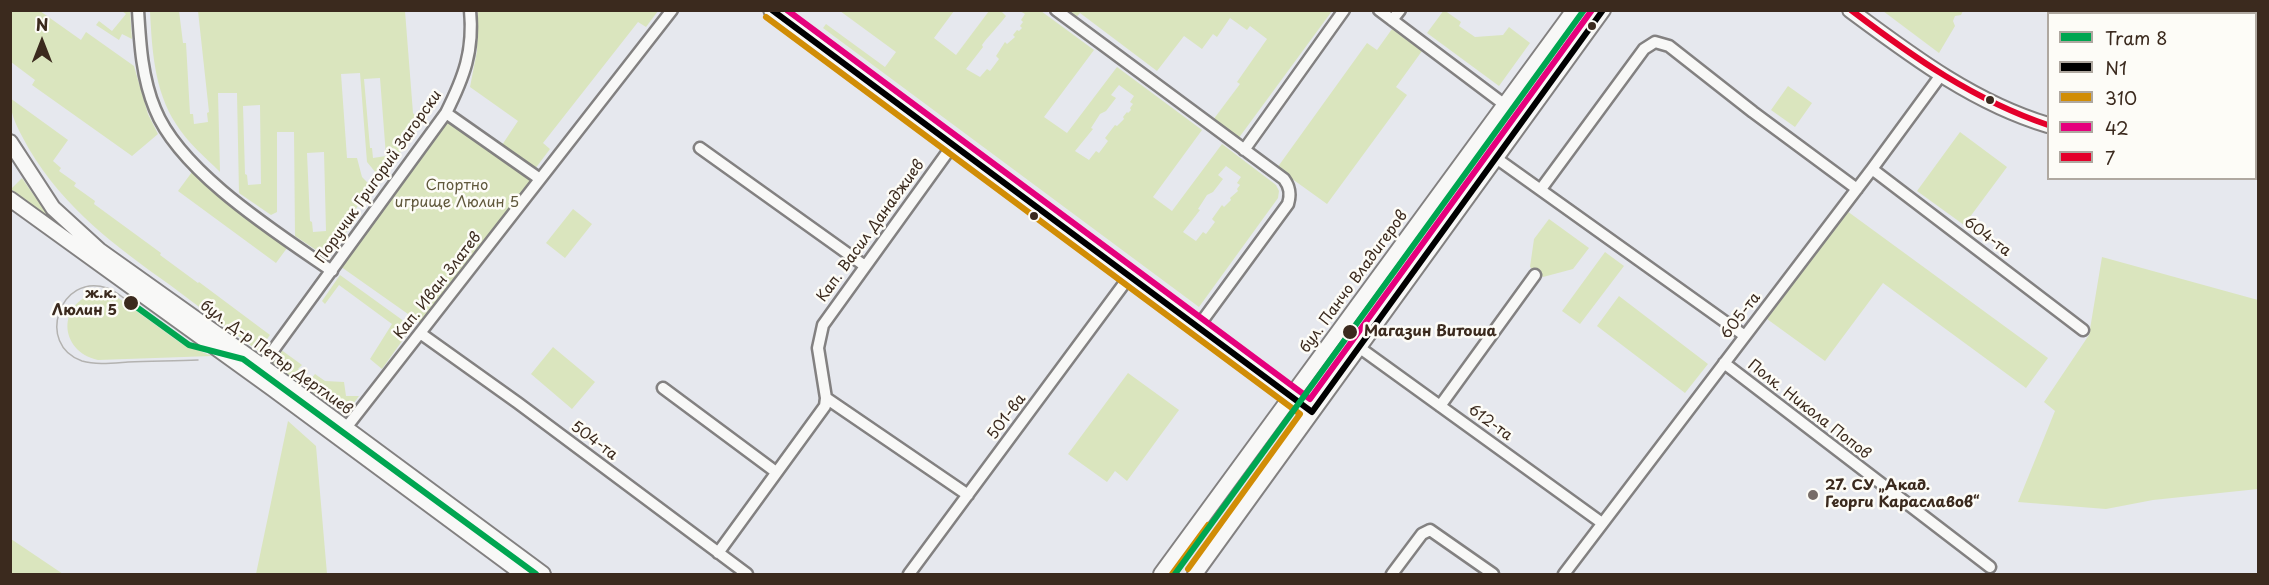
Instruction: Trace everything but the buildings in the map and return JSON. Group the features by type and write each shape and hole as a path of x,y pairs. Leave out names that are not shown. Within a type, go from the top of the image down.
{"main road":[{"name":"бул. Панчо Владигеров","path":"1161,574 1574,10"},
{"path":"1195,574 1603,10"},
{"path":"1850,10 1952,83 2005,110 2047,124"},
{"path":"780,13 952,146 1312,412"},
{"name":"бул. Д-р Петър Дертлиев","path":"10,166 11,144"},
{"name":"бул. Д-р Петър Дертлиев","path":"11,144 42,194 67,223 117,264 342,433 543,574"},
{"name":"бул. Д-р Петър Дертлиев","path":"10,199 258,371"},
{"name":"бул. Д-р Петър Дертлиев","path":"342,433 523,574"}],"street":[{"path":"138,10 143,65 148,89 166,131 231,199 332,271"},
{"name":"Поручик Григорий Загорски","path":"258,371 446,113 463,80 472,25 470,10"},
{"name":"Кап. Иван Златев","path":"342,433 672,10"},
{"path":"1056,10 1284,179 1290,191 1288,204 1197,328"},
{"path":"1244,150 1344,10"},
{"path":"1379,10 1505,105"},
{"path":"1392,20 1400,10"},
{"path":"1541,189 1644,49 1655,42 1668,46 1857,189"},
{"name":"605-та","path":"1564,574 1941,75"},
{"path":"446,113 540,179"},
{"name":"Кап. Васил Данаджиев","path":"826,398 818,348 823,325 952,146"},
{"path":"700,148 865,266"},
{"path":"1497,158 1745,336"},
{"name":"604-та","path":"1872,169 2083,330"},
{"path":"1440,406 1535,275"},
{"name":"501-ва","path":"909,574 1129,277"},
{"name":"504-та","path":"420,333 747,574"},
{"name":"612-та","path":"1360,348 1602,523"},
{"name":"Полк. Никола Попов","path":"1724,363 1990,567"},
{"path":"663,388 776,472"},
{"path":"718,553 825,406 826,398 968,495"},
{"path":"1392,574 1427,530 1433,531 1493,574"}],"green space":[{"path":"11,10 40,11 81,40 86,32 134,66 148,114 158,134 132,156 32,85 35,80 11,62"},
{"path":"478,10 658,11 646,27 638,22 543,143 550,149 535,169 502,145 518,121 470,87 477,51"},
{"path":"1444,10 1461,22 1459,26 1475,37 1503,35 1509,27 1530,43 1499,86 1427,33"},
{"path":"122,11 130,11 132,39 122,34 119,40 96,25 99,21 112,31 126,14"},
{"path":"150,11 179,11 183,43 186,43 190,114 193,114 194,124 208,122 207,113 209,112 198,11 405,11 413,113 422,123 381,179 367,162 360,73 341,74 347,158 357,158 362,177 372,187 343,226 348,230 328,258 295,236 294,132 277,132 277,212 271,215 239,193 237,93 218,93 220,172 185,137 176,124 159,83 153,54","holes":["380,78 386,156 373,158 372,148 370,148 364,79","260,105 261,184 248,185 245,174 243,106","324,152 326,231 313,232 310,221 307,153"]},
{"path":"840,11 954,11 934,38 956,55 989,11 1003,11 1006,16 966,69 980,77 987,69 990,71 999,59 996,56 1005,42 1007,44 1015,37 1013,35 1017,30 1022,28 1021,20 1025,14 1020,11 1041,11 1094,50 1044,117 1067,133 1117,67 1202,130 1153,197 1172,211 1222,144 1276,185 1279,191 1278,198 1199,307 823,28 826,24 885,67 896,52","holes":["1119,85 1134,96 1130,102 1133,104 1131,110 1105,138 1108,141 1099,153 1096,151 1089,160 1075,151 1093,129 1091,128 1100,114 1106,111 1116,98 1111,95","1226,166 1241,177 1237,183 1240,185 1238,191 1224,207 1222,205 1212,219 1215,222 1206,234 1203,232 1196,241 1183,232 1200,210 1198,209 1207,195 1213,192 1223,179 1218,175"]},
{"path":"1061,11 1332,11 1238,139 1213,120 1240,84 1237,82 1267,39 1250,26 1247,30 1230,18 1217,37 1213,34 1202,49 1184,36 1157,71 1080,13 1074,20"},
{"path":"1883,11 1963,11 1961,15 1955,16 1953,21 1955,26 1939,53"},
{"path":"1392,29 1422,51 1396,87 1407,95 1327,204 1277,168 1367,43 1377,50"},
{"path":"1788,86 1812,103 1795,127 1771,110"},
{"path":"10,98 68,140 53,161 61,168 59,171 76,183 74,186 95,201 94,204 161,253 160,255 270,335 258,351 129,255 75,208 58,190 29,149 14,118"},
{"name":"Спортно игрище Люлин 5","path":"446,113 540,179 425,326 337,264"},
{"path":"1960,132 2007,167 1964,225 1917,191"},
{"path":"192,172 228,205 287,248 276,263 178,191"},
{"path":"22,178 51,220 11,189"},
{"path":"573,209 592,224 565,258 546,243"},
{"path":"1847,211 2048,358 2026,388 1883,283 1825,361 1767,319"},
{"path":"1549,219 1589,248 1573,269 1543,277 1530,267 1534,239"},
{"path":"1605,252 1624,266 1580,324 1562,311"},
{"path":"2102,257 2258,300 2258,489 2153,500 2106,509 2018,502 2055,411 2044,402 2089,335"},
{"path":"340,275 412,327 382,369 370,359 392,324 339,285 325,304 322,301"},
{"path":"97,293 117,297 182,344 212,356 98,360 85,355 75,347 70,337 69,316 84,298"},
{"path":"1619,296 1708,364 1685,393 1597,326"},
{"path":"553,347 595,382 572,409 531,374"},
{"path":"280,349 302,365 298,369 311,379 315,374 325,381 344,382 346,396 359,396 345,415 271,362"},
{"path":"1128,373 1179,410 1127,481 1115,471 1107,482 1068,454"},
{"path":"288,421 316,446 327,574 256,574"},
{"path":"11,539 63,574 11,574"}],"tram line":[{"name":"8","path":"1175,574 1584,10"},
{"path":"131,303 107,288 91,286 77,290 66,300 59,312 57,327 59,341 68,353 87,362 198,360"},
{"name":"8","path":"131,303 189,345 243,359 536,574"}],"transit line":[{"name":"N1","path":"772,10 1312,412 1603,10"},
{"name":"42","path":"787,10 1310,399 1592,10"},
{"name":"7","path":"1851,10 1945,76 1995,103 2047,125"},
{"name":"310","path":"766,17 1300,414 1188,569"},
{"name":"310","path":"1172,574 1208,525"}],"place":[{"name":"ж.к. Люлин 5","path":"131,303"},
{"name":"Магазин Витоша","path":"1350,332"},
{"name":"27. СУ „Акад. Георги Караславов“","path":"1813,495"}]}
